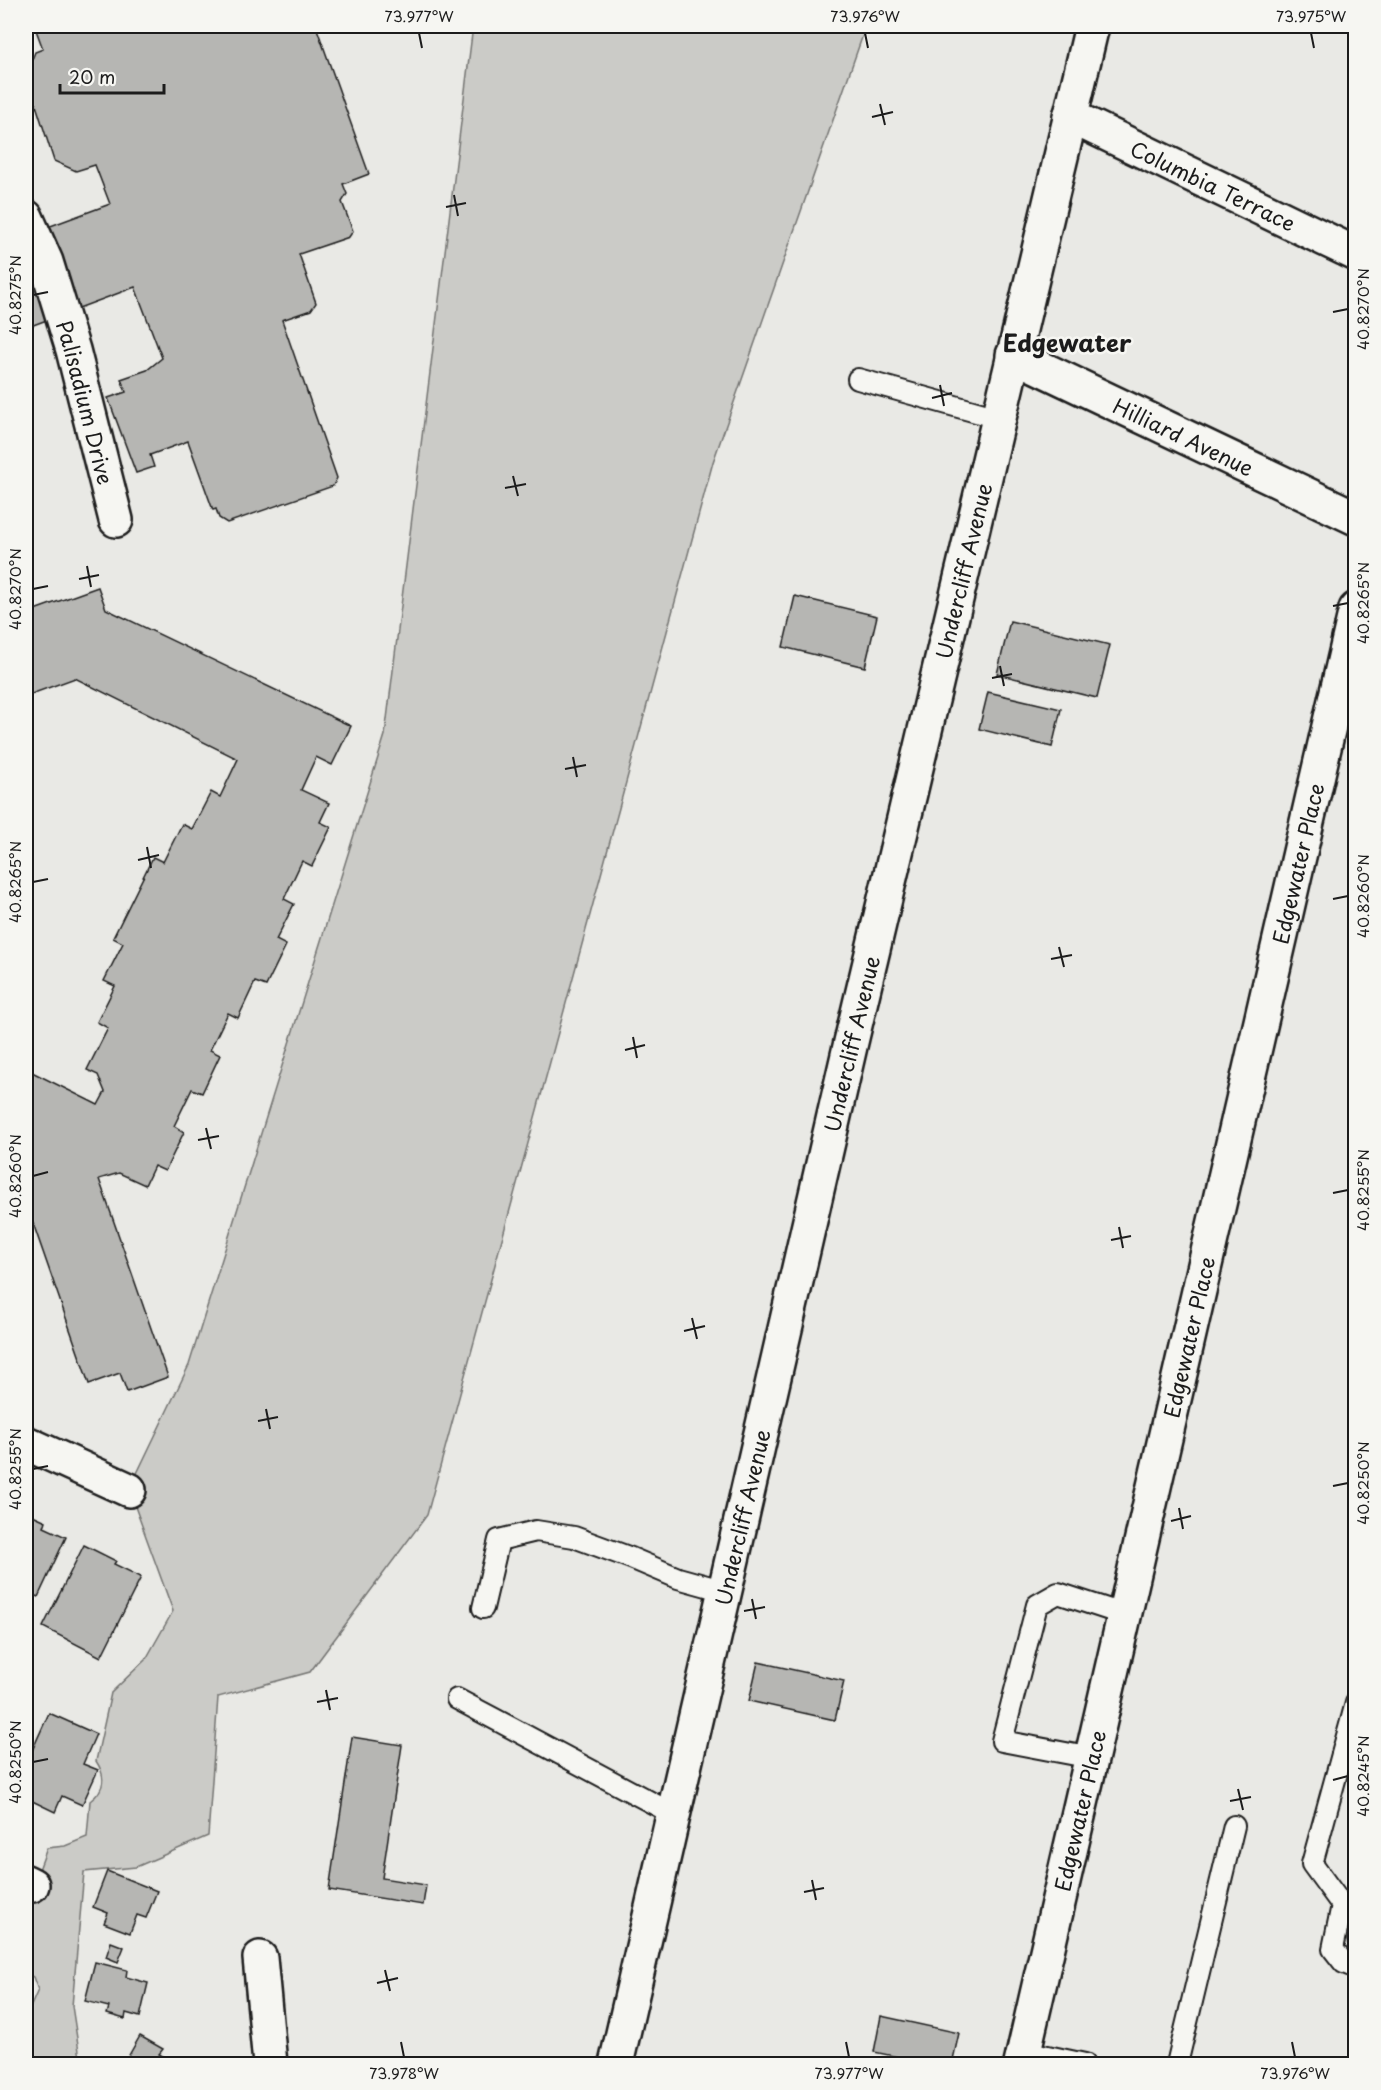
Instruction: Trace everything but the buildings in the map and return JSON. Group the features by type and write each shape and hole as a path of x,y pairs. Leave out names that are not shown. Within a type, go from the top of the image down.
{"street":[{"name":"Undercliff Avenue","path":"616,2064 724,1591 1092,26"},
{"name":"Columbia Terrace","path":"1070,116 1356,254"},
{"name":"Palisadium Drive","path":"26,217 46,262 72,350 116,520"},
{"name":"Hilliard Avenue","path":"1013,355 1356,518"},
{"name":"Edgewater Place","path":"1022,2058 1356,609"},
{"path":"26,1443 129,1490"},
{"path":"260,1958 270,2064"}],"lane":[{"path":"858,379 998,418"},
{"path":"483,1608 499,1540 536,1531 574,1537 678,1578 724,1591"},
{"path":"1092,1758 1002,1742 1036,1605 1058,1593 1125,1615"},
{"path":"456,1700 674,1814"},
{"path":"1356,1703 1312,1864 1342,1905 1333,1949 1344,1963 1356,1968"},
{"path":"1177,2064 1234,1826"},
{"path":"1022,2058 1085,2064"}],"shaded area":[{"path":"473,26 866,26 713,462 427,1515 310,1672 218,1697 208,1836 136,1867 84,1872 72,2006 81,2064 26,2064 26,2017 38,1990 33,1977 26,1973 26,1905 47,1848 65,1846 87,1837 90,1801 99,1792 103,1782 102,1772 96,1761 111,1693 146,1659 173,1611 129,1490 189,1365 385,735"}],"district":[{"name":"Edgewater","path":"1067,342"}]}
